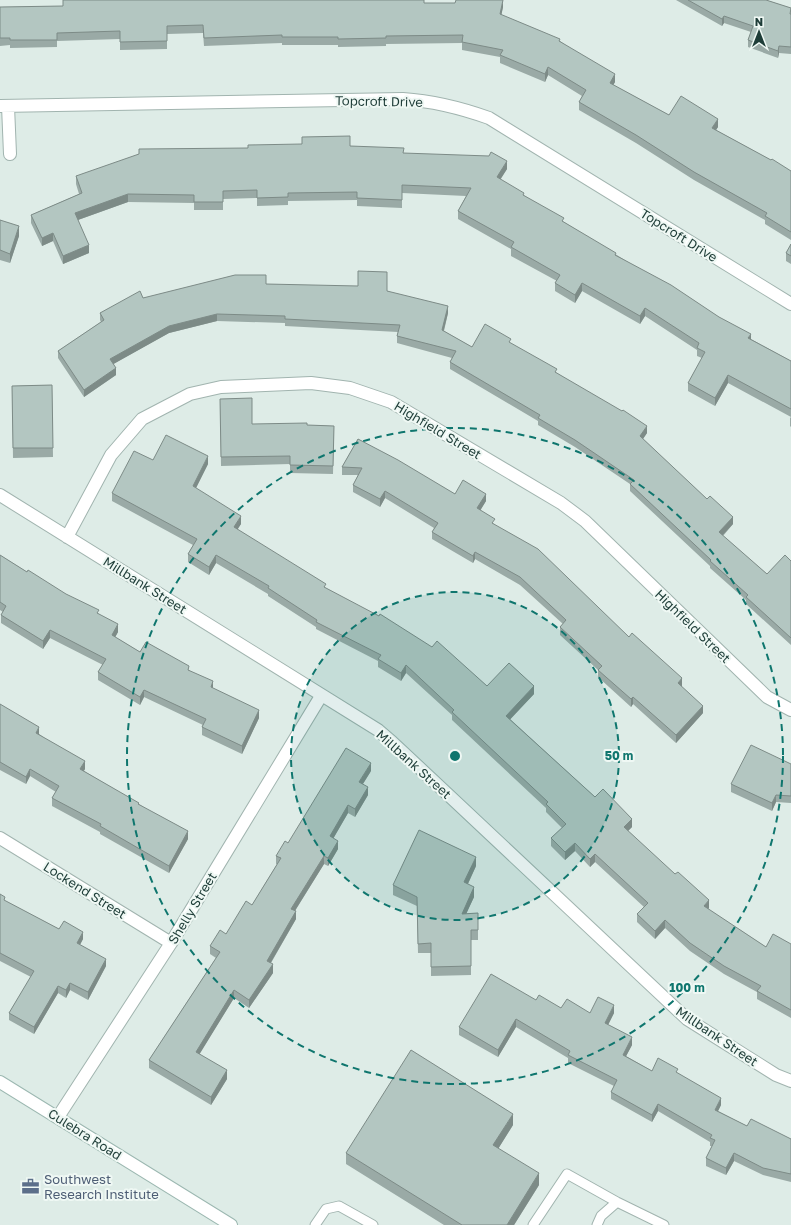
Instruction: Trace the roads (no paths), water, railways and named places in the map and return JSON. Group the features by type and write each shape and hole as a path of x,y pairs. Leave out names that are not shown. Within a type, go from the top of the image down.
{"street":[{"name":"Topcroft Drive","path":"10,154 4,106 403,99 448,105 489,118 791,304"},
{"name":"Highfield Street","path":"67,536 111,455 142,419 167,405 190,394 222,387 311,383 350,388 390,402 562,503 585,521 767,697 791,710"},
{"name":"Millbank Street","path":"0,495 321,696 378,730 687,1019 776,1074 791,1081"},
{"name":"Shelly Street","path":"58,1117 171,943 321,696"},
{"name":"Lockend Street","path":"0,838 171,943"},
{"name":"Culebra Road","path":"0,1082 231,1225"}],"lane":[{"path":"533,1225 567,1174 617,1202 664,1225"},
{"path":"597,1225 601,1216 617,1202"},
{"path":"315,1225 326,1209 339,1206 373,1225"}],"place":[{"name":"Southwest Research Institute","path":"31,1186"}]}
